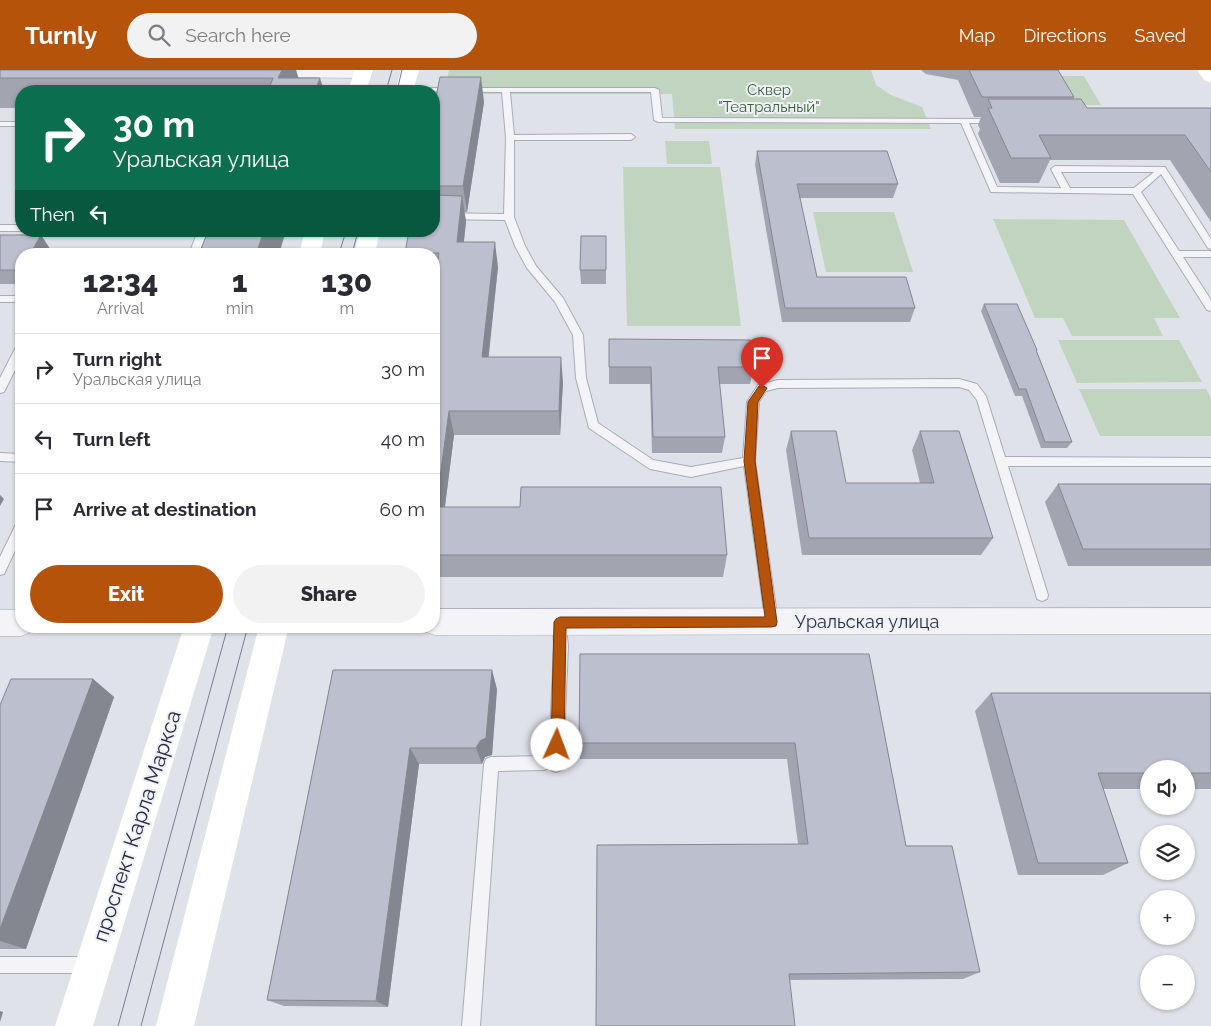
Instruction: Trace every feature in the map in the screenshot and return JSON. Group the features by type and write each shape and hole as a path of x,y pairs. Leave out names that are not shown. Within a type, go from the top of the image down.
{"main road":[{"path":"406,85 410,70"},
{"path":"1206,70 1211,76"},
{"path":"359,85 364,71"},
{"name":"проспект Карла Маркса","path":"74,1026 184,677 196,633"},
{"path":"175,1026 272,633"}],"street":[{"path":"245,72 364,71"},
{"name":"Уральская улица","path":"440,622 1211,621"},
{"path":"0,623 15,622"}],"lane":[{"path":"440,90 655,90 658,120 1004,121"},
{"path":"506,90 510,138 510,217 520,246 532,268 559,300 578,336 581,378 593,425 650,464 691,472 749,461"},
{"path":"964,121 994,190 1136,191 1162,169"},
{"path":"0,124 15,124"},
{"path":"510,138 631,137"},
{"path":"1067,190 1055,169 1162,169"},
{"path":"1162,169 1211,246"},
{"path":"1136,191 1211,308"},
{"path":"440,216 510,217"},
{"path":"0,228 15,228"},
{"path":"1177,254 1211,254"},
{"path":"0,299 15,300"},
{"path":"0,389 15,360"},
{"path":"771,622 749,461 753,402 762,388 778,384 959,383 973,387 982,399 1042,595"},
{"path":"0,458 15,458"},
{"path":"1002,461 1211,462"},
{"path":"0,570 15,539"},
{"path":"471,1026 492,764 550,764 561,646 560,622"},
{"path":"0,965 93,965"}],"green space":[{"name":"Сквер \"Театральный\"","path":"449,70 871,70 876,85 891,95 922,107 931,129 675,129 672,94 444,94"},
{"path":"1053,76 1084,76 1101,105 1069,105"},
{"path":"665,141 709,141 712,164 667,164"},
{"path":"623,167 720,167 741,326 627,326"},
{"path":"813,212 894,212 913,272 826,272"},
{"path":"993,219 1124,220 1180,318 1154,318 1163,336 1072,336 1063,318 1035,318"},
{"path":"1058,340 1179,340 1202,382 1077,383"},
{"path":"1079,389 1206,389 1211,398 1211,436 1100,436"}],"building":[{"path":"0,70 282,70 278,78 320,78 317,85 270,85 273,78 0,78"},
{"path":"969,70 1058,70 1074,97 982,97"},
{"path":"440,77 481,77 463,186 440,186 440,85 438,85"},
{"path":"988,99 1081,99 1087,108 1211,108 1211,172 1185,135 1039,135 1051,158 1011,158 988,108 992,108"},
{"path":"757,151 887,151 898,184 797,184 817,277 906,277 915,308 785,308"},
{"path":"440,195 462,196 457,242 495,242 482,357 561,357 559,411 449,411 440,477 440,248 406,248 408,237 440,237"},
{"path":"0,235 40,237 33,248 15,248 15,270 0,270"},
{"path":"581,236 606,236 606,270 580,270"},
{"path":"206,237 262,237 258,248 201,248"},
{"path":"984,304 1017,304 1037,350 1072,442 1045,442 1026,389 1019,389"},
{"path":"609,339 750,340 754,367 718,367 725,437 653,437 651,367 609,367"},
{"path":"791,431 836,431 846,483 934,483 920,431 959,431 993,538 809,538"},
{"path":"1058,484 1211,484 1211,549 1083,549"},
{"path":"521,487 721,487 727,555 440,555 440,507 520,507"},
{"path":"580,654 869,654 906,846 952,846 980,972 789,974 795,1026 596,1026 597,845 808,844 795,743 579,743"},
{"path":"333,670 492,670 486,738 480,741 476,748 410,748 376,1001 267,1000"},
{"path":"11,679 93,679 0,929 0,705"},
{"path":"991,693 1211,693 1211,773 1195,773 1195,760 1140,760 1140,773 1098,773 1128,863 1038,863"}],"tram line":[{"path":"388,85 392,70"},
{"path":"398,85 402,70"},
{"path":"341,248 344,237"},
{"path":"354,248 356,237"},
{"path":"118,1026 226,633"},
{"path":"141,1026 246,633"}],"route":[{"path":"557,745 561,646 560,622 771,622 749,461 753,402 762,388"}]}
